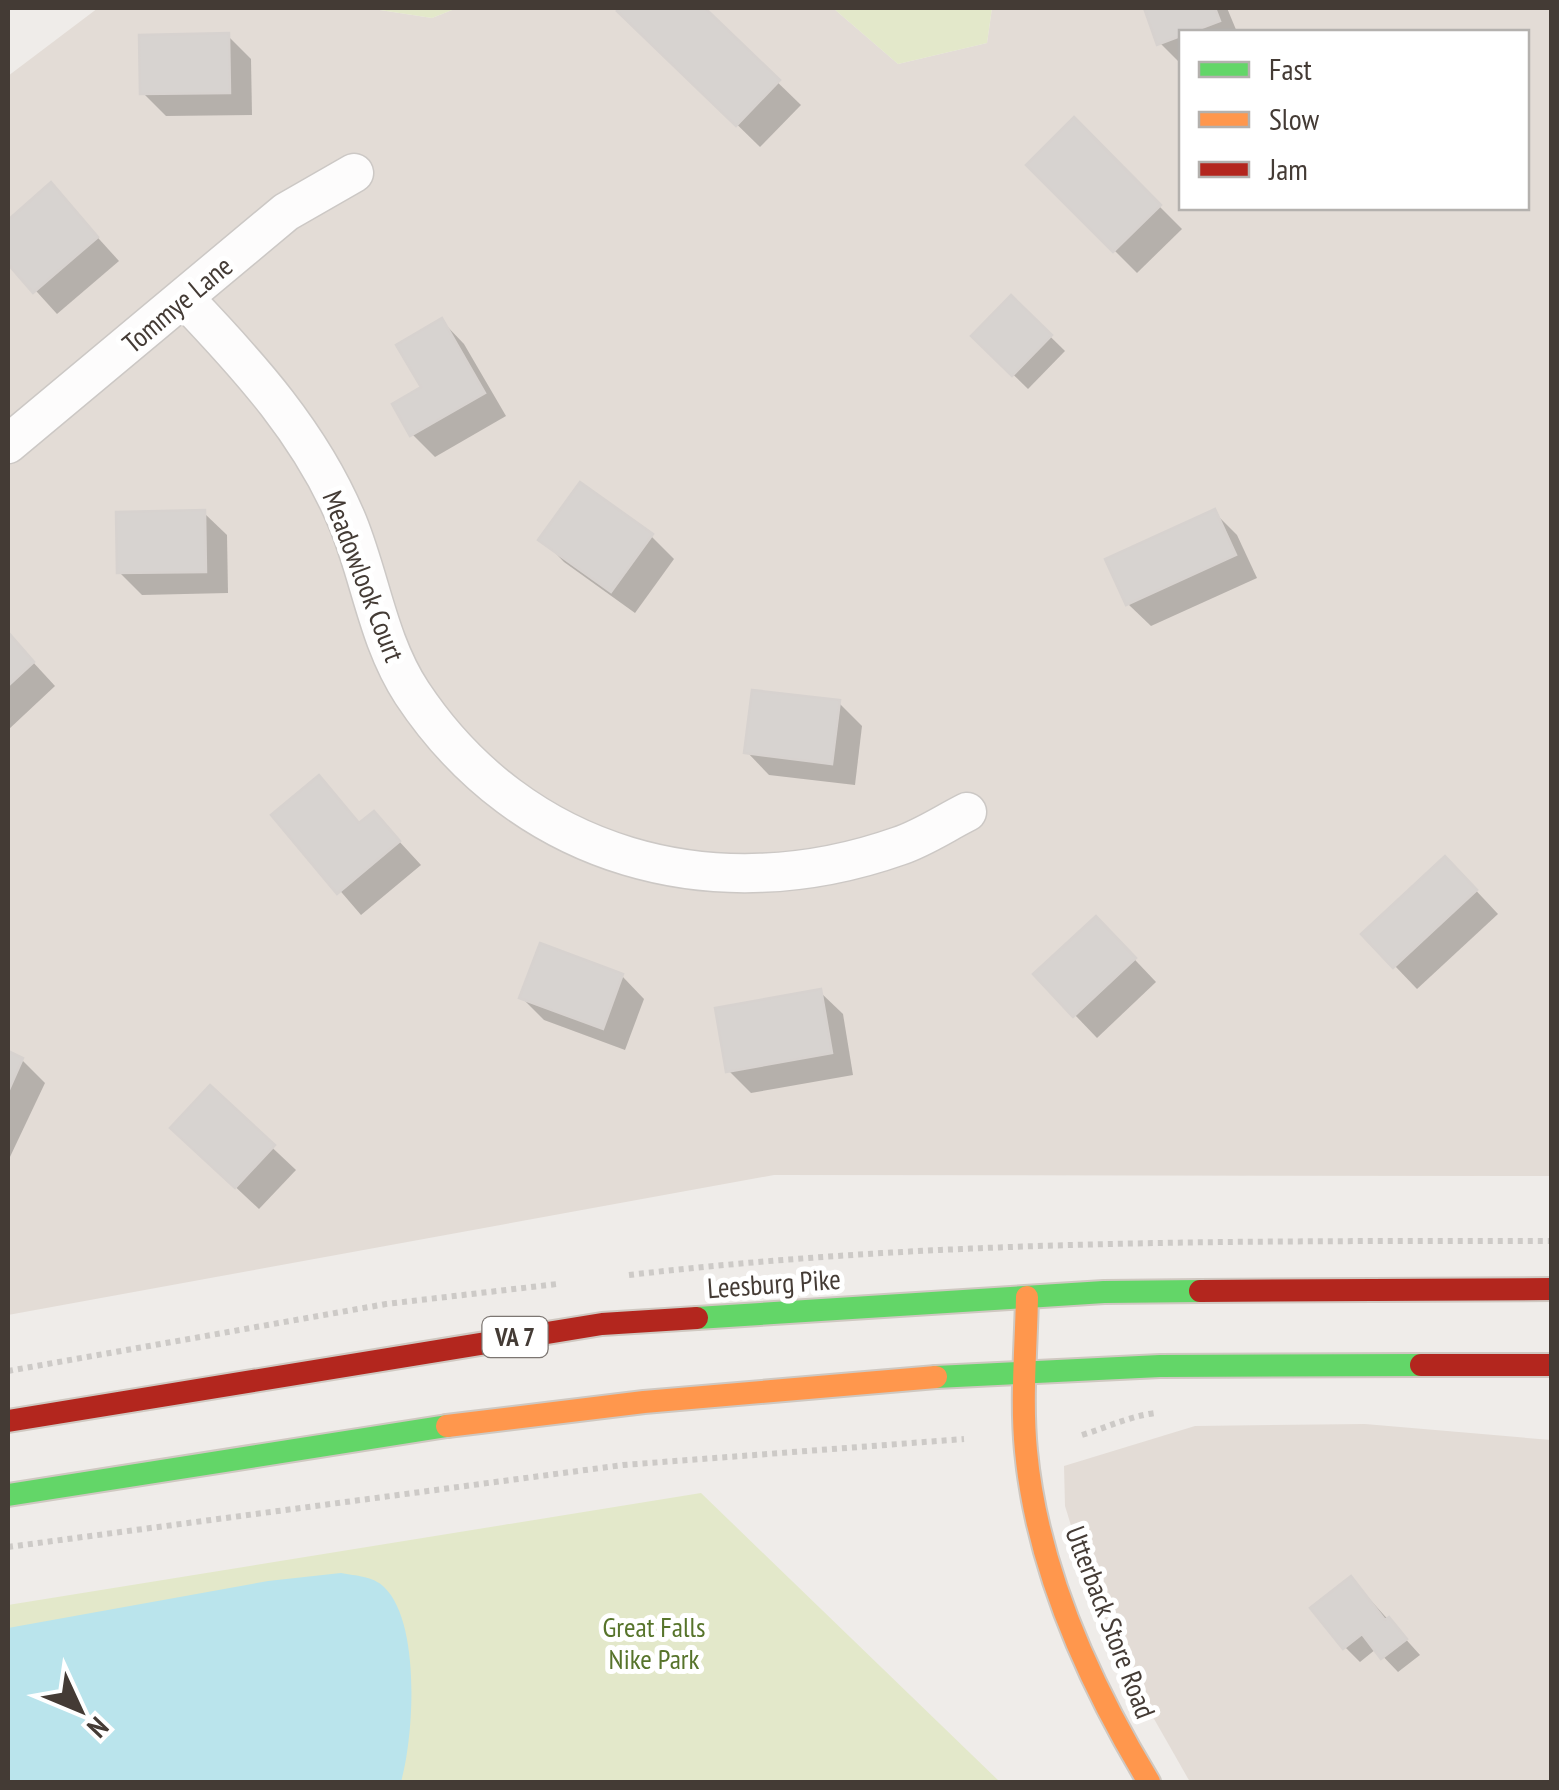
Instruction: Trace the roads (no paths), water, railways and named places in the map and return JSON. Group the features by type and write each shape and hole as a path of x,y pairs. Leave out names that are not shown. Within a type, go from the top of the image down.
{"main road":[{"name":"Leesburg Pike","path":"8,1421 602,1324 1104,1292 1552,1289"},
{"name":"Utterback Store Road","path":"1027,1297 1028,1472 1054,1574 1099,1686 1148,1782"},
{"path":"8,1495 254,1452 559,1409 808,1385 1027,1371 1552,1365"}],"street":[{"name":"Tommye Lane","path":"8,444 286,212 354,173"},
{"name":"Meadowlook Court","path":"184,298 296,426 349,525 389,652 412,692 446,738 510,798 562,830 618,854 696,874 773,873 840,864 902,846 967,812"}],"water":[{"path":"341,1573 380,1583 396,1604 404,1626 411,1710 401,1782 8,1782 8,1628 268,1581"}],"park label":[{"name":"Great Falls Nike Park","path":"654,1642"}]}
